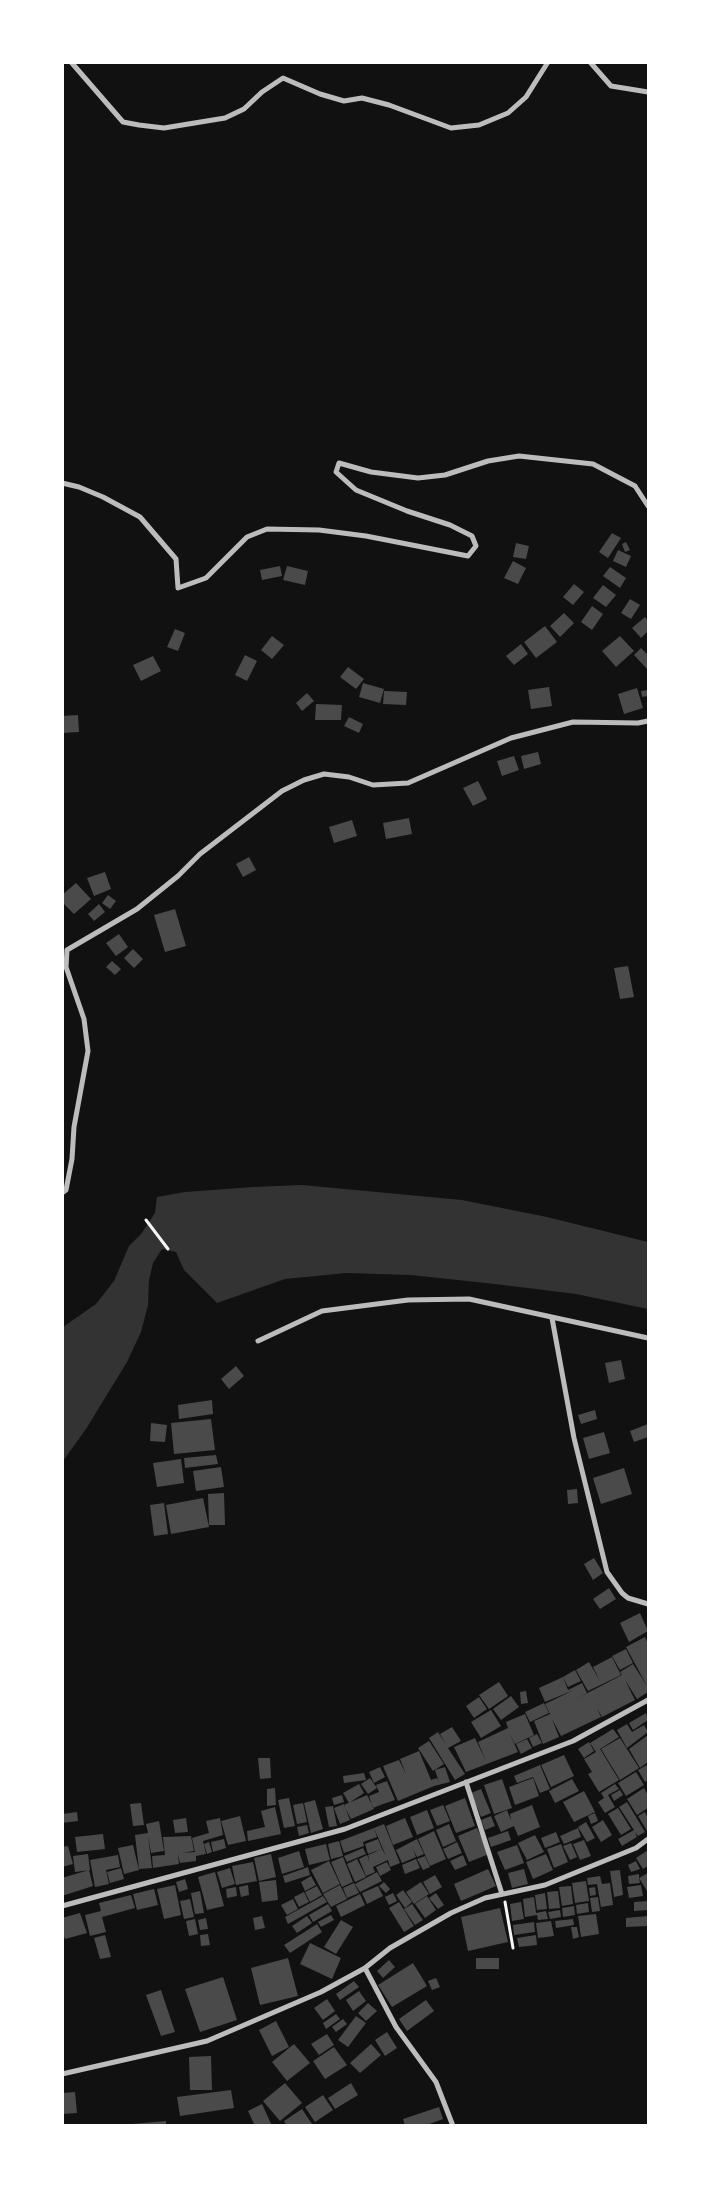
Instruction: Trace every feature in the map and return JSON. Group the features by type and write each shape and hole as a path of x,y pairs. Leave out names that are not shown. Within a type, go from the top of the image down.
{"street":[{"path":"71,62 124,122 139,125 164,128 225,118 244,108 262,92 284,78 320,94 344,101 362,98 390,105 451,128 479,125 508,113 526,97 548,62"},
{"path":"590,62 611,86 648,92"},
{"path":"62,483 79,487 103,497 140,517 176,559 178,588 206,578 247,537 267,529 319,530 366,536 468,556 476,546 472,536 450,525 356,490 336,472 339,463 371,472 418,478 445,475 488,462 519,456 593,464 635,486 648,506"},
{"path":"62,1193 66,1190 72,1159 74,1127 88,1051 84,1019 66,966 66,950 137,909 178,876 200,854 282,791 304,780 324,774 349,777 373,784 408,783 511,738 574,722 638,723 648,721"},
{"path":"258,1340 322,1311 408,1300 469,1299 648,1338"},
{"path":"552,1318 574,1438 607,1572 622,1593 628,1598 648,1604"},
{"path":"62,1906 345,1829 574,1740 648,1700"},
{"path":"466,1782 502,1894"},
{"path":"62,2074 207,2041 321,1992 365,1968 390,1948 451,1913 485,1898 545,1885 636,1848 648,1839"},
{"path":"365,1968 396,2027 436,2082 453,2126"}],"path":[{"path":"146,1220 168,1249"},
{"path":"502,1894 513,1948"}],"shaded area":[{"path":"302,1185 462,1200 547,1217 648,1242 648,1309 576,1294 495,1284 411,1275 346,1273 285,1279 217,1303 184,1270 176,1252 162,1249 153,1263 149,1280 148,1305 141,1332 127,1362 86,1429 63,1461 63,1327 96,1304 114,1281 129,1246 141,1234 155,1213 157,1197 185,1192"}],"building":[{"path":"612,533 621,538 608,558 599,552"},
{"path":"626,542 630,550 625,552 622,544"},
{"path":"516,543 529,546 526,559 513,557"},
{"path":"618,550 631,556 626,567 613,561"},
{"path":"513,561 526,568 518,584 504,578"},
{"path":"280,566 282,576 262,580 260,570"},
{"path":"287,566 308,571 305,585 283,580"},
{"path":"610,567 626,578 620,588 603,576"},
{"path":"574,584 584,592 573,605 563,597"},
{"path":"603,585 616,595 606,607 593,598"},
{"path":"630,599 640,605 631,619 621,613"},
{"path":"592,606 603,614 592,630 581,622"},
{"path":"564,613 574,623 560,637 550,626"},
{"path":"645,617 648,621 648,631 641,638 632,628"},
{"path":"545,626 557,642 536,658 524,642"},
{"path":"175,629 185,633 178,651 167,647"},
{"path":"272,636 284,645 272,659 261,650"},
{"path":"620,636 634,651 616,667 602,651"},
{"path":"521,644 528,654 514,665 506,656"},
{"path":"641,648 648,655 648,670 634,655"},
{"path":"245,655 257,661 247,681 235,675"},
{"path":"153,656 161,671 141,681 133,665"},
{"path":"348,667 364,679 356,689 340,677"},
{"path":"363,683 384,689 380,703 359,697"},
{"path":"549,687 552,706 531,709 528,690"},
{"path":"637,688 643,708 624,714 618,694"},
{"path":"648,690 648,696 642,697 641,691"},
{"path":"384,691 407,692 406,705 383,704"},
{"path":"307,693 314,701 302,711 296,703"},
{"path":"316,704 342,705 341,720 315,720"},
{"path":"78,715 79,732 62,733 62,716"},
{"path":"349,717 363,724 359,733 344,726"},
{"path":"538,752 541,764 524,769 521,756"},
{"path":"514,756 519,770 502,776 497,761"},
{"path":"478,781 487,799 473,806 463,788"},
{"path":"409,818 412,834 386,839 383,823"},
{"path":"352,820 357,836 334,843 329,827"},
{"path":"249,857 256,870 243,877 236,864"},
{"path":"105,872 111,889 94,896 87,878"},
{"path":"76,883 91,899 74,914 62,902 62,895"},
{"path":"108,895 116,901 110,909 102,903"},
{"path":"99,904 105,912 94,921 88,914"},
{"path":"175,909 186,946 165,952 154,915"},
{"path":"119,934 128,947 116,956 106,943"},
{"path":"133,949 143,959 134,968 124,958"},
{"path":"112,961 121,969 115,975 106,967"},
{"path":"628,966 634,997 620,999 614,968"},
{"path":"621,1360 625,1379 609,1383 605,1363"},
{"path":"236,1366 244,1376 229,1389 221,1379"},
{"path":"212,1400 213,1414 179,1419 178,1405"},
{"path":"595,1410 597,1419 581,1424 578,1415"},
{"path":"211,1419 215,1450 174,1454 171,1423"},
{"path":"151,1423 167,1425 165,1442 150,1441"},
{"path":"648,1424 648,1437 634,1442 630,1431"},
{"path":"604,1432 610,1453 589,1459 583,1438"},
{"path":"216,1455 218,1464 185,1468 184,1458"},
{"path":"181,1459 184,1483 157,1487 153,1463"},
{"path":"221,1467 224,1487 196,1491 193,1471"},
{"path":"624,1468 632,1494 601,1504 593,1478"},
{"path":"577,1489 578,1503 568,1504 567,1490"},
{"path":"224,1493 225,1525 209,1525 208,1494"},
{"path":"203,1498 209,1527 171,1534 166,1505"},
{"path":"164,1503 168,1534 154,1536 150,1505"},
{"path":"594,1558 603,1573 593,1580 584,1564"},
{"path":"609,1588 616,1599 600,1609 593,1599"},
{"path":"640,1613 648,1631 629,1642 620,1623"},
{"path":"645,1637 648,1644 648,1692 637,1699 625,1680 635,1700 602,1717 597,1708 601,1717 561,1736 552,1719 559,1737 543,1744 534,1721 550,1714 545,1704 574,1690 545,1702 539,1688 563,1677 568,1690 582,1683 587,1693 574,1700 622,1675 620,1672 633,1664 647,1686 626,1647"},
{"path":"626,1649 633,1663 620,1670 612,1656"},
{"path":"612,1657 621,1675 588,1691 576,1670 589,1662 600,1681 593,1667"},
{"path":"575,1670 581,1681 568,1687 563,1677"},
{"path":"499,1682 508,1696 489,1709 479,1695"},
{"path":"526,1691 528,1703 521,1704 520,1692"},
{"path":"511,1696 519,1707 501,1720 493,1709"},
{"path":"479,1697 487,1709 474,1718 466,1706"},
{"path":"544,1703 549,1713 530,1722 525,1712"},
{"path":"491,1710 501,1726 481,1738 471,1722"},
{"path":"646,1713 648,1720 633,1730 629,1723"},
{"path":"525,1714 534,1735 515,1744 509,1732 518,1752 466,1772 454,1747 475,1738 486,1761 478,1742 508,1728 506,1722"},
{"path":"627,1724 632,1732 644,1725 648,1732 627,1748 617,1730"},
{"path":"452,1727 461,1741 448,1748 465,1774 455,1780 429,1738 438,1732 446,1745 440,1734"},
{"path":"613,1729 619,1737 600,1749 619,1780 599,1792 588,1774 592,1772 584,1759 596,1752 590,1743"},
{"path":"537,1734 542,1743 533,1747 529,1738"},
{"path":"648,1735 648,1762 640,1768 629,1749"},
{"path":"620,1738 639,1768 620,1780 601,1749"},
{"path":"527,1739 532,1748 521,1754 516,1744"},
{"path":"429,1741 444,1764 433,1771 418,1748"},
{"path":"589,1742 594,1751 584,1758 578,1749"},
{"path":"419,1751 431,1780 437,1778 439,1782 435,1770 445,1767 450,1782 434,1786 398,1801 383,1766 399,1760 406,1774 400,1759"},
{"path":"564,1755 574,1776 551,1787 541,1765"},
{"path":"258,1758 270,1758 271,1778 260,1779"},
{"path":"540,1765 550,1789 540,1793 533,1777 517,1783 514,1776"},
{"path":"647,1765 648,1780 645,1782 638,1770"},
{"path":"380,1767 385,1777 374,1783 369,1772"},
{"path":"636,1772 644,1785 626,1796 618,1783"},
{"path":"364,1773 366,1780 344,1783 343,1776"},
{"path":"370,1778 377,1788 368,1794 361,1784"},
{"path":"533,1778 539,1796 515,1805 509,1787"},
{"path":"502,1779 512,1808 494,1814 484,1785"},
{"path":"572,1779 579,1791 555,1803 549,1791"},
{"path":"387,1781 395,1800 373,1808 369,1796 379,1792 376,1785"},
{"path":"359,1784 364,1793 349,1803 343,1793"},
{"path":"615,1784 619,1789 608,1795 615,1807 605,1813 598,1802 604,1798 601,1793"},
{"path":"275,1788 276,1805 267,1806 267,1789"},
{"path":"644,1788 648,1795 648,1808 637,1815 627,1799"},
{"path":"481,1789 491,1813 481,1817 471,1793"},
{"path":"620,1790 623,1795 614,1801 611,1795"},
{"path":"584,1791 595,1812 574,1822 563,1802"},
{"path":"342,1795 344,1802 334,1805 332,1798"},
{"path":"367,1795 374,1809 351,1819 344,1805"},
{"path":"289,1798 295,1826 284,1828 278,1800"},
{"path":"465,1798 475,1826 456,1833 445,1806"},
{"path":"315,1800 323,1829 311,1833 304,1803"},
{"path":"627,1802 645,1832 638,1836 635,1832 637,1837 622,1846 618,1839 634,1830 619,1807"},
{"path":"141,1803 144,1825 133,1826 130,1804"},
{"path":"303,1803 307,1822 297,1824 293,1805"},
{"path":"344,1804 350,1820 340,1824 334,1808"},
{"path":"443,1805 450,1821 437,1826 430,1810"},
{"path":"532,1805 540,1827 518,1836 514,1826 501,1832 494,1816 507,1810 511,1820 510,1814"},
{"path":"333,1806 337,1826 329,1827 325,1807"},
{"path":"275,1807 281,1834 248,1841 247,1831 265,1827 261,1811"},
{"path":"618,1808 631,1829 621,1835 608,1814"},
{"path":"427,1810 434,1828 417,1835 410,1817"},
{"path":"77,1812 78,1821 62,1823 62,1814"},
{"path":"645,1812 648,1818 647,1831 638,1816"},
{"path":"595,1813 598,1821 591,1824 588,1816"},
{"path":"240,1816 246,1841 228,1845 221,1821"},
{"path":"491,1816 495,1826 485,1830 481,1820"},
{"path":"186,1818 188,1832 175,1833 173,1820"},
{"path":"220,1818 223,1835 203,1841 206,1854 196,1856 196,1861 180,1863 178,1854 179,1864 153,1868 152,1856 165,1855 163,1837 191,1836 194,1851 182,1853 195,1852 192,1838 209,1833 206,1821"},
{"path":"405,1818 413,1837 393,1845 386,1826"},
{"path":"603,1820 612,1835 601,1842 592,1827"},
{"path":"159,1821 164,1851 151,1853 148,1835 152,1868 139,1869 135,1835 148,1833 146,1824"},
{"path":"586,1822 595,1838 587,1842 578,1827"},
{"path":"384,1824 400,1863 390,1867 388,1860 373,1867 375,1872 366,1876 359,1859 367,1855 370,1862 368,1855 382,1849 386,1856 374,1828"},
{"path":"449,1824 456,1841 443,1847 436,1830"},
{"path":"307,1825 309,1833 299,1836 297,1827"},
{"path":"374,1828 377,1837 363,1842 364,1846 344,1853 340,1841"},
{"path":"477,1828 489,1854 469,1862 458,1836"},
{"path":"578,1828 581,1837 564,1844 560,1836"},
{"path":"434,1831 446,1859 430,1866 418,1839"},
{"path":"508,1831 511,1840 491,1847 488,1838"},
{"path":"556,1832 560,1842 545,1848 541,1838"},
{"path":"103,1834 105,1849 77,1852 75,1837"},
{"path":"535,1835 544,1852 527,1860 518,1843"},
{"path":"224,1839 226,1848 213,1852 211,1842"},
{"path":"378,1839 382,1849 368,1854 365,1844"},
{"path":"417,1839 424,1854 417,1857 413,1849 416,1857 402,1863 396,1850"},
{"path":"584,1840 591,1856 580,1860 573,1844"},
{"path":"339,1841 343,1856 331,1859 328,1844"},
{"path":"209,1842 212,1852 207,1854 204,1844"},
{"path":"457,1842 462,1853 448,1859 443,1849"},
{"path":"571,1843 577,1857 570,1860 563,1846"},
{"path":"326,1844 330,1860 309,1865 305,1849"},
{"path":"561,1844 568,1862 554,1868 547,1849"},
{"path":"133,1845 139,1870 124,1874 118,1848"},
{"path":"517,1845 524,1863 505,1870 497,1852"},
{"path":"68,1846 73,1864 62,1867 62,1847"},
{"path":"363,1848 366,1854 347,1862 344,1856"},
{"path":"648,1850 648,1866 643,1869 636,1858"},
{"path":"299,1851 304,1867 282,1874 278,1858"},
{"path":"88,1854 90,1870 75,1872 73,1856"},
{"path":"271,1854 276,1877 259,1881 254,1858"},
{"path":"546,1854 553,1870 533,1879 526,1862"},
{"path":"118,1855 120,1867 106,1870 109,1884 95,1887 90,1860"},
{"path":"463,1855 467,1865 455,1870 450,1861"},
{"path":"425,1856 430,1867 423,1870 417,1859"},
{"path":"343,1857 353,1882 342,1887 331,1862"},
{"path":"357,1859 366,1877 355,1882 347,1864"},
{"path":"416,1859 420,1868 405,1874 402,1865"},
{"path":"329,1861 340,1884 323,1893 311,1870"},
{"path":"636,1861 640,1869 631,1872 628,1865"},
{"path":"253,1862 257,1881 236,1885 232,1866"},
{"path":"387,1862 391,1870 380,1876 376,1867"},
{"path":"308,1867 310,1875 285,1883 283,1876"},
{"path":"121,1868 124,1879 110,1883 107,1872"},
{"path":"230,1868 235,1884 222,1888 217,1872"},
{"path":"488,1869 496,1886 461,1901 454,1884"},
{"path":"524,1869 528,1884 512,1888 508,1873"},
{"path":"89,1870 93,1886 62,1896 62,1878"},
{"path":"620,1870 623,1895 614,1897 610,1871"},
{"path":"215,1872 224,1906 207,1910 198,1877"},
{"path":"377,1872 382,1881 360,1892 355,1884"},
{"path":"648,1873 647,1891 639,1878"},
{"path":"639,1874 640,1883 629,1884 628,1876"},
{"path":"435,1875 442,1887 430,1894 423,1882"},
{"path":"311,1876 316,1885 305,1891 301,1882"},
{"path":"600,1876 602,1884 610,1883 613,1905 601,1907 597,1884 588,1885 587,1878"},
{"path":"185,1879 188,1889 179,1892 176,1882"},
{"path":"276,1880 278,1900 262,1902 259,1882"},
{"path":"586,1881 589,1901 575,1903 572,1883"},
{"path":"384,1882 390,1889 386,1893 379,1886"},
{"path":"421,1882 429,1894 414,1904 406,1892"},
{"path":"354,1883 359,1893 347,1898 343,1888"},
{"path":"175,1885 181,1915 164,1919 157,1889"},
{"path":"248,1885 249,1895 241,1897 239,1887"},
{"path":"340,1885 347,1899 331,1907 323,1894"},
{"path":"641,1885 643,1896 629,1898 627,1887"},
{"path":"317,1886 322,1895 310,1902 305,1892"},
{"path":"378,1886 383,1896 367,1904 362,1893"},
{"path":"571,1886 573,1904 562,1906 559,1887"},
{"path":"236,1887 237,1896 227,1898 226,1889"},
{"path":"595,1887 596,1895 590,1896 589,1888"},
{"path":"154,1889 158,1905 137,1910 133,1894"},
{"path":"403,1890 412,1902 405,1908 396,1895"},
{"path":"200,1891 204,1913 195,1914 191,1893"},
{"path":"558,1891 560,1908 549,1909 547,1892"},
{"path":"304,1892 309,1902 299,1907 294,1897"},
{"path":"393,1893 397,1901 389,1905 385,1897"},
{"path":"436,1893 444,1905 438,1909 429,1898"},
{"path":"545,1893 547,1909 537,1910 535,1895"},
{"path":"360,1894 365,1905 341,1917 336,1906"},
{"path":"131,1895 135,1908 102,1917 106,1932 90,1936 85,1915 101,1911 99,1903"},
{"path":"323,1896 327,1902 288,1924 285,1917"},
{"path":"427,1896 436,1910 425,1918 415,1904"},
{"path":"534,1897 536,1913 546,1911 548,1919 538,1920 537,1915 525,1917 523,1899"},
{"path":"598,1897 600,1911 592,1912 590,1898"},
{"path":"190,1899 194,1917 184,1919 180,1901"},
{"path":"293,1899 298,1909 287,1915 281,1905"},
{"path":"648,1901 648,1910 634,1911 634,1902"},
{"path":"399,1902 414,1926 404,1932 389,1908"},
{"path":"521,1902 524,1919 512,1921 510,1904"},
{"path":"588,1903 589,1912 577,1914 576,1905"},
{"path":"328,1904 332,1911 313,1922 309,1915"},
{"path":"412,1904 423,1920 415,1925 404,1909"},
{"path":"574,1906 575,1915 563,1917 562,1908"},
{"path":"500,1908 508,1942 468,1951 461,1917"},
{"path":"560,1910 561,1917 550,1919 548,1912"},
{"path":"80,1913 87,1933 65,1939 62,1931 62,1918"},
{"path":"596,1914 599,1934 581,1937 578,1916"},
{"path":"331,1915 334,1920 321,1927 318,1922"},
{"path":"262,1916 265,1928 255,1930 253,1918"},
{"path":"307,1916 312,1923 297,1933 292,1926"},
{"path":"648,1916 648,1926 626,1927 626,1918"},
{"path":"206,1918 208,1929 200,1930 198,1920"},
{"path":"195,1919 198,1934 189,1936 186,1921"},
{"path":"573,1919 574,1925 556,1928 555,1921"},
{"path":"341,1920 353,1927 336,1954 324,1947"},
{"path":"551,1921 554,1936 538,1938 536,1923"},
{"path":"534,1922 535,1932 514,1935 513,1925"},
{"path":"317,1924 322,1932 290,1953 284,1945"},
{"path":"571,1927 577,1927 579,1937 573,1939"},
{"path":"208,1934 210,1945 201,1946 200,1935"},
{"path":"105,1935 111,1957 100,1959 94,1938"},
{"path":"536,1935 537,1945 519,1947 517,1938"},
{"path":"310,1943 341,1958 332,1979 300,1964"},
{"path":"288,1958 298,1996 260,2005 251,1968"},
{"path":"476,1958 499,1958 499,1969 476,1969"},
{"path":"389,1960 395,1967 383,1978 377,1971"},
{"path":"413,1963 427,1986 392,2007 378,1985"},
{"path":"223,1977 237,2020 200,2032 185,1989"},
{"path":"436,1978 440,1987 432,1990 428,1981"},
{"path":"354,1981 359,1987 340,2000 336,1994"},
{"path":"161,1990 175,2032 161,2036 146,1995"},
{"path":"359,1991 366,2001 353,2011 346,2000"},
{"path":"327,1999 335,2011 323,2020 314,2008"},
{"path":"426,2000 434,2011 407,2031 399,2019"},
{"path":"368,2003 377,2011 366,2021 358,2013"},
{"path":"336,2014 340,2019 326,2029 323,2023"},
{"path":"356,2016 366,2023 348,2047 338,2040"},
{"path":"343,2019 347,2024 336,2032 332,2027"},
{"path":"276,2021 289,2047 272,2056 259,2030"},
{"path":"387,2032 397,2048 385,2056 375,2040"},
{"path":"327,2034 334,2045 319,2055 311,2044"},
{"path":"294,2044 310,2063 287,2081 272,2062"},
{"path":"371,2044 381,2055 360,2073 350,2063"},
{"path":"334,2047 347,2065 325,2079 313,2061"},
{"path":"211,2056 212,2090 190,2090 189,2057"},
{"path":"285,2083 302,2103 280,2121 263,2101"},
{"path":"351,2083 358,2095 335,2109 328,2098"},
{"path":"231,2090 234,2108 180,2116 177,2097"},
{"path":"75,2092 77,2113 62,2114 62,2093"},
{"path":"323,2095 333,2110 315,2122 305,2107"},
{"path":"262,2104 272,2126 255,2126 248,2111"},
{"path":"439,2107 443,2119 424,2126 405,2126 403,2119"},
{"path":"302,2109 312,2124 287,2126 284,2121"},
{"path":"166,2121 166,2126 132,2126 132,2124"}]}
